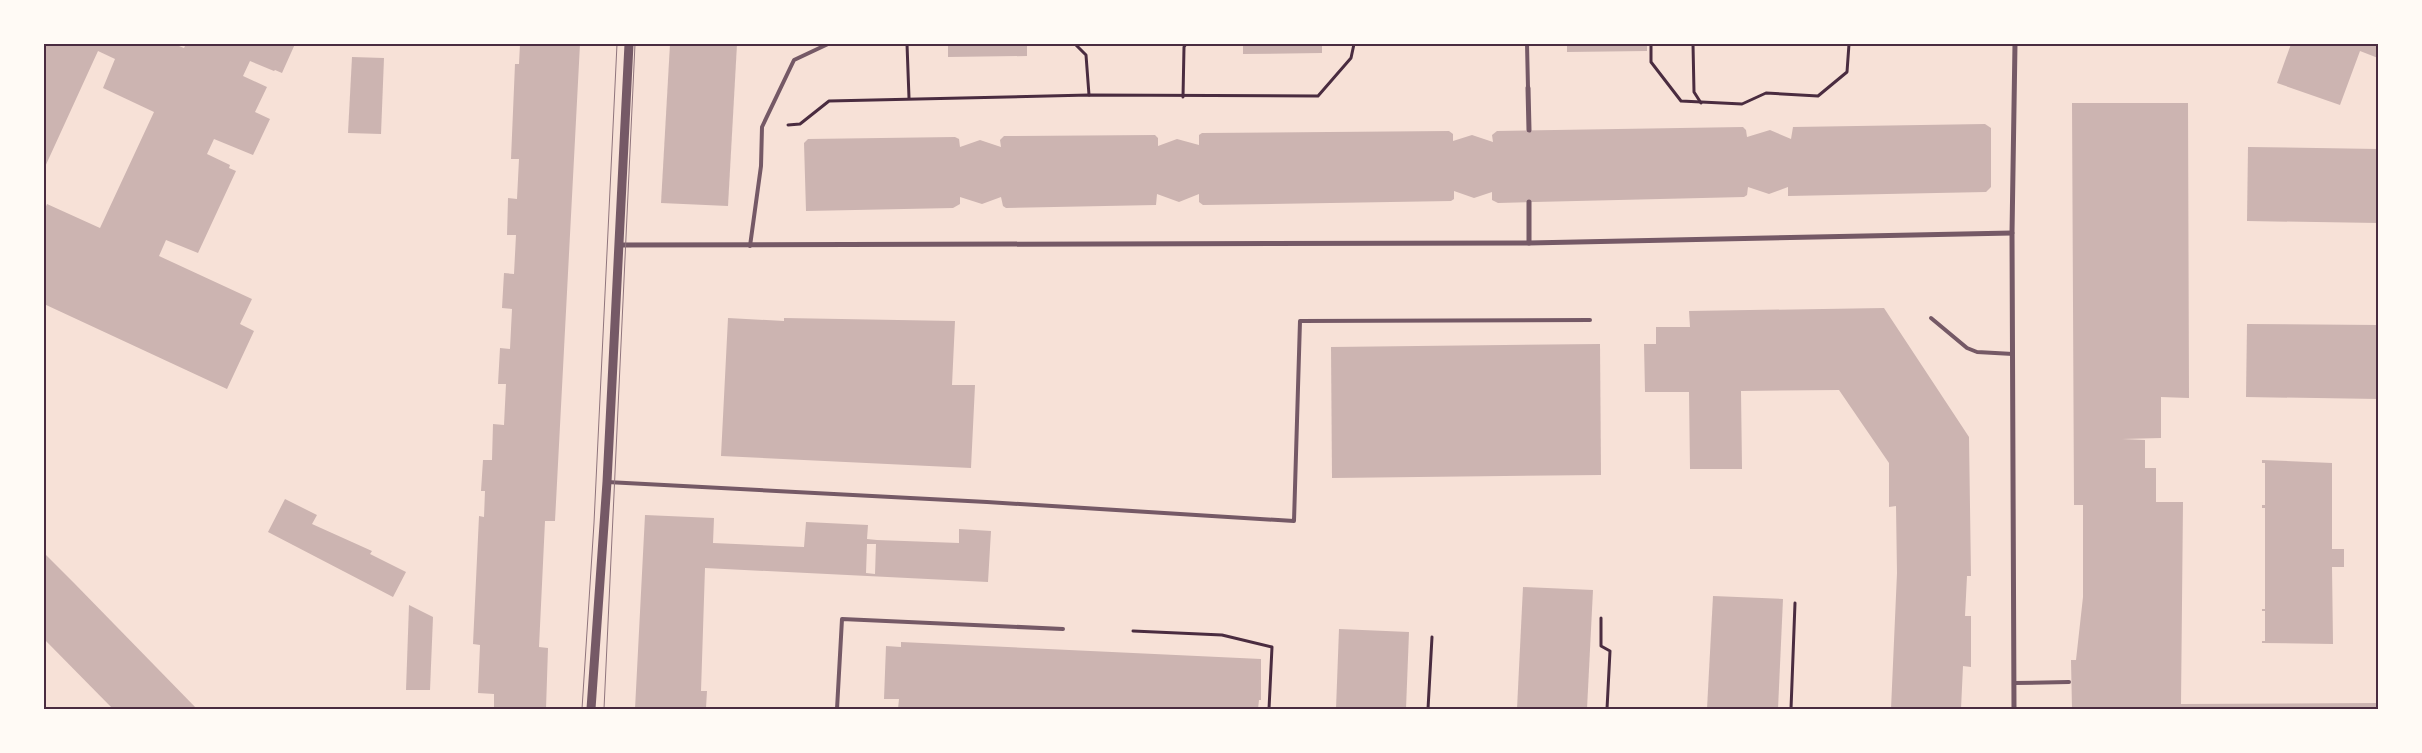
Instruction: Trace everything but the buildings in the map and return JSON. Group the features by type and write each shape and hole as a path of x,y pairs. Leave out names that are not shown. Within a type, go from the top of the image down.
{"street":[{"path":"590,709 607,482 629,44"},
{"path":"2014,44 2012,232 2014,709"},
{"path":"1528,88 1529,130"},
{"path":"1529,202 1529,244"},
{"path":"618,245 1529,244 2012,232"}],"lane":[{"path":"750,246 761,166 762,126 794,60 828,44"},
{"path":"1527,44 1528,88"},
{"path":"1931,318 1967,348 1977,352 2013,354"},
{"path":"607,482 987,502 1294,521 1300,321 1590,320"},
{"path":"837,709 842,619 1062,629"},
{"path":"2014,683 2070,682"}],"path":[{"path":"907,44 909,98"},
{"path":"1075,44 1086,55 1089,95"},
{"path":"1183,97 1184,47 1186,44"},
{"path":"762,126 800,124 829,101 1089,95 1183,97 1318,96 1351,58 1354,44"},
{"path":"1650,44 1651,62 1680,101 1742,104 1766,93 1818,96 1847,72 1848,44"},
{"path":"1693,44 1694,92 1701,103"},
{"path":"1790,709 1795,603"},
{"path":"1601,618 1601,646 1610,650 1607,709"},
{"path":"1133,631 1222,635 1272,647 1269,709"},
{"path":"1428,709 1432,637"}],"tram line":[{"path":"582,709 594,523 617,44"},
{"path":"604,709 635,44"}]}
